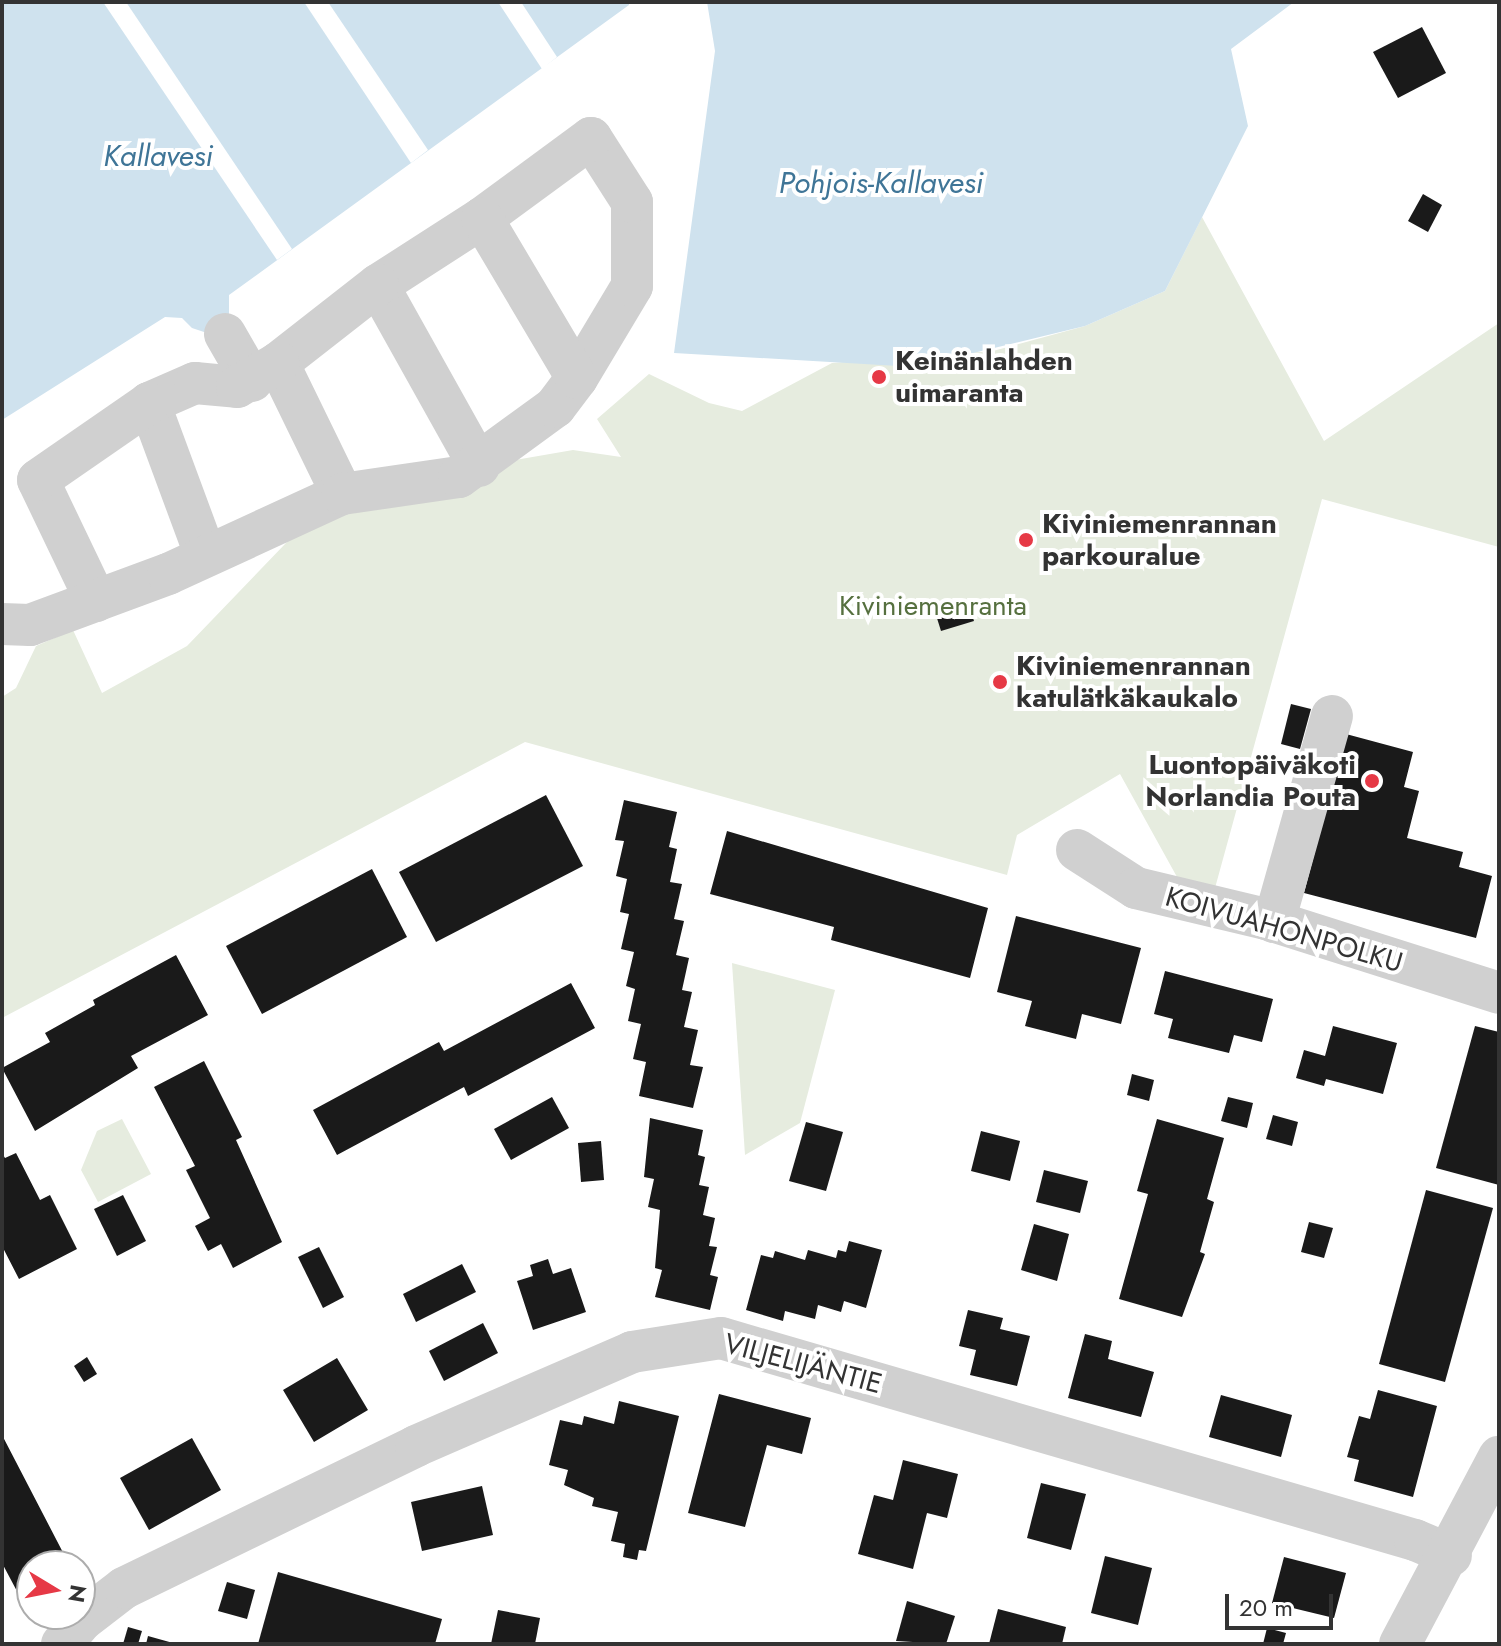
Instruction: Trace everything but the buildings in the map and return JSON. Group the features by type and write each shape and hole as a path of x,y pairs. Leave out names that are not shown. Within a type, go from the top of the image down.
{"street":[{"path":"2,624 30,625 96,601 342,494 459,477 479,466 555,407 577,378 632,286 632,202 591,138 482,218 378,285 265,372 237,387 177,387 38,480 96,601"},
{"path":"482,218 577,378"},
{"path":"378,285 479,466"},
{"path":"225,334 265,372 342,494"},
{"path":"149,403 205,554"},
{"path":"1274,922 1332,716"},
{"name":"KOIVUAHONPOLKU","path":"1077,850 1136,888 1274,922 1499,993"},
{"name":"VILJELIJÄNTIE","path":"62,1644 124,1588 416,1446 632,1352 721,1338 1415,1540 1451,1555"},
{"path":"1400,1644 1451,1555 1499,1457"}],"green space":[{"name":"Kiviniemenranta","path":"1202,217 1324,441 1499,323 1499,547 1322,499 1215,888 1177,877 1120,774 1017,835 1007,875 525,742 2,1018 2,697 16,688 36,646 73,630 102,693 187,646 310,518 452,471 573,450 621,457 597,419 649,374 709,403 742,411 832,363 993,351 1085,326 1165,291"},
{"path":"732,963 835,990 800,1123 745,1155"},
{"path":"122,1119 151,1174 98,1202 81,1170 97,1131"}],"water":[{"name":"Kallavesi","path":"2,2 629,2 629,5 229,295 229,317 219,337 192,328 182,318 165,317 2,420"},
{"name":"Pohjois-Kallavesi","path":"707,2 1294,2 1231,49 1248,126 1165,291 1085,326 915,367 674,353 715,51"}],"pier":[{"path":"103,2 126,2 292,249 277,260"},
{"path":"304,2 328,2 428,150 411,163"},
{"path":"498,2 521,2 557,57 542,69"}],"place":[{"name":"Keinänlahden uimaranta","path":"879,377"},
{"name":"Kiviniemenrannan parkouralue","path":"1026,540"},
{"name":"Kiviniemenrannan katulätkäkaukalo","path":"1000,682"},
{"name":"Luontopäiväkoti Norlandia Pouta","path":"1372,781"}]}
